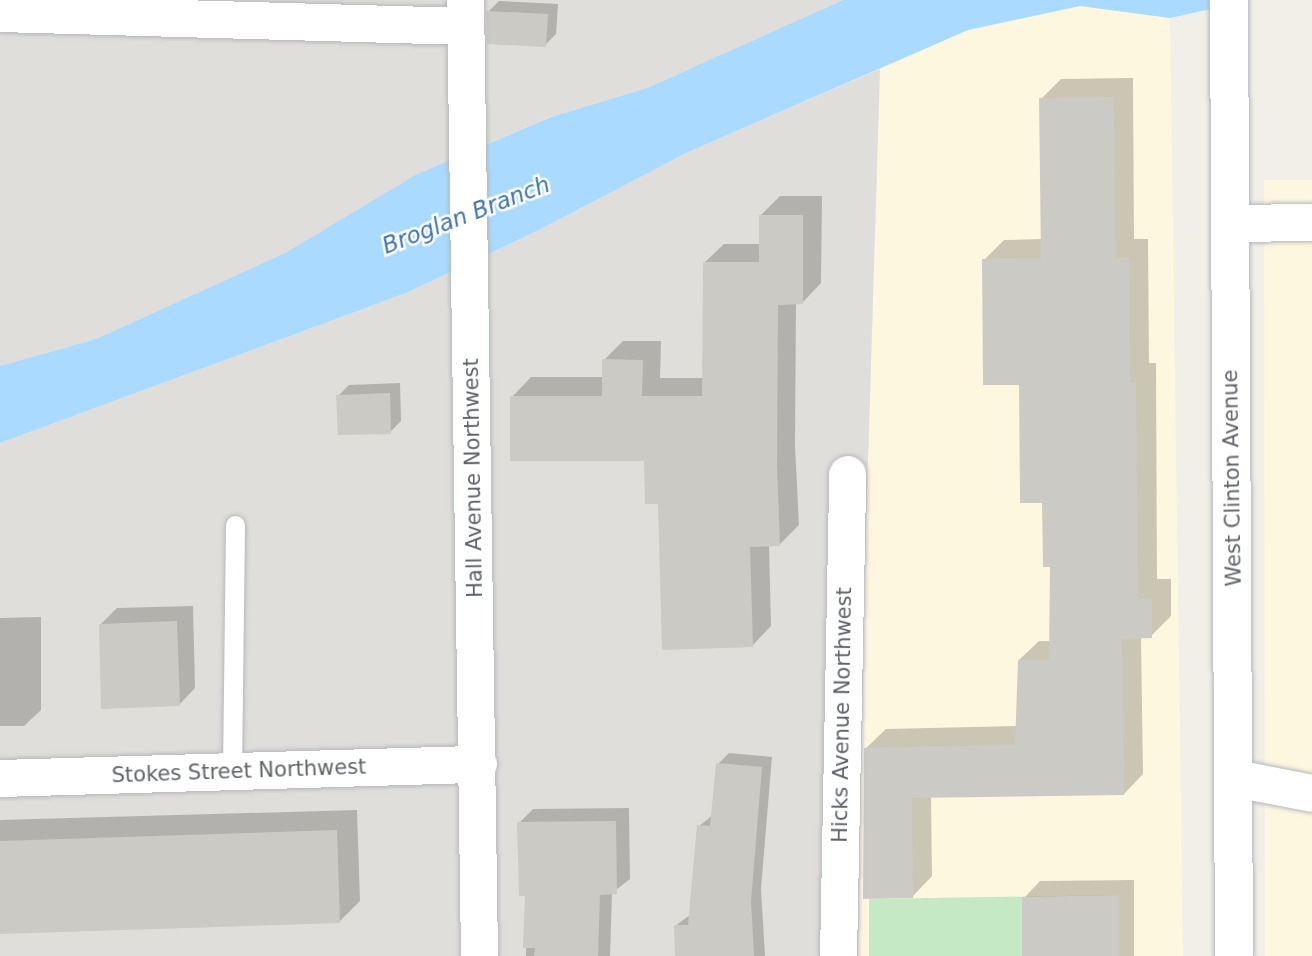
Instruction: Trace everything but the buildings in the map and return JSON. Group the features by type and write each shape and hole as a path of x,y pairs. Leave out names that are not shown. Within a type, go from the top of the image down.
{"street":[{"name":"West Clinton Avenue","path":"1229,8 1234,956"},
{"path":"0,13 465,13"},
{"name":"Hall Avenue Northwest","path":"465,13 480,956"},
{"path":"1230,223 1312,222"},
{"name":"Hicks Avenue Northwest","path":"838,956 848,474"},
{"name":"Stokes Street Northwest","path":"0,778 478,764"},
{"path":"1235,778 1312,793"}],"lane":[{"path":"232,771 235,525"}],"shaded area":[{"path":"0,0 843,0 647,88 550,117 415,175 285,253 96,339 0,366"},
{"path":"1080,6 1170,18 1183,956 858,956 864,594 880,69 968,30"},
{"path":"880,69 864,594 858,956 0,956 0,443 406,293 537,231 686,153"},
{"path":"1264,180 1312,180 1312,956 1265,956"}],"green space":[{"path":"1119,895 1119,956 869,956 869,899"}],"water":[{"name":"Broglan Branch","path":"843,0 1250,0 1170,18 1080,6 968,30 686,153 537,231 406,293 0,443 0,366 96,339 285,253 415,175 551,117 647,88"}]}
